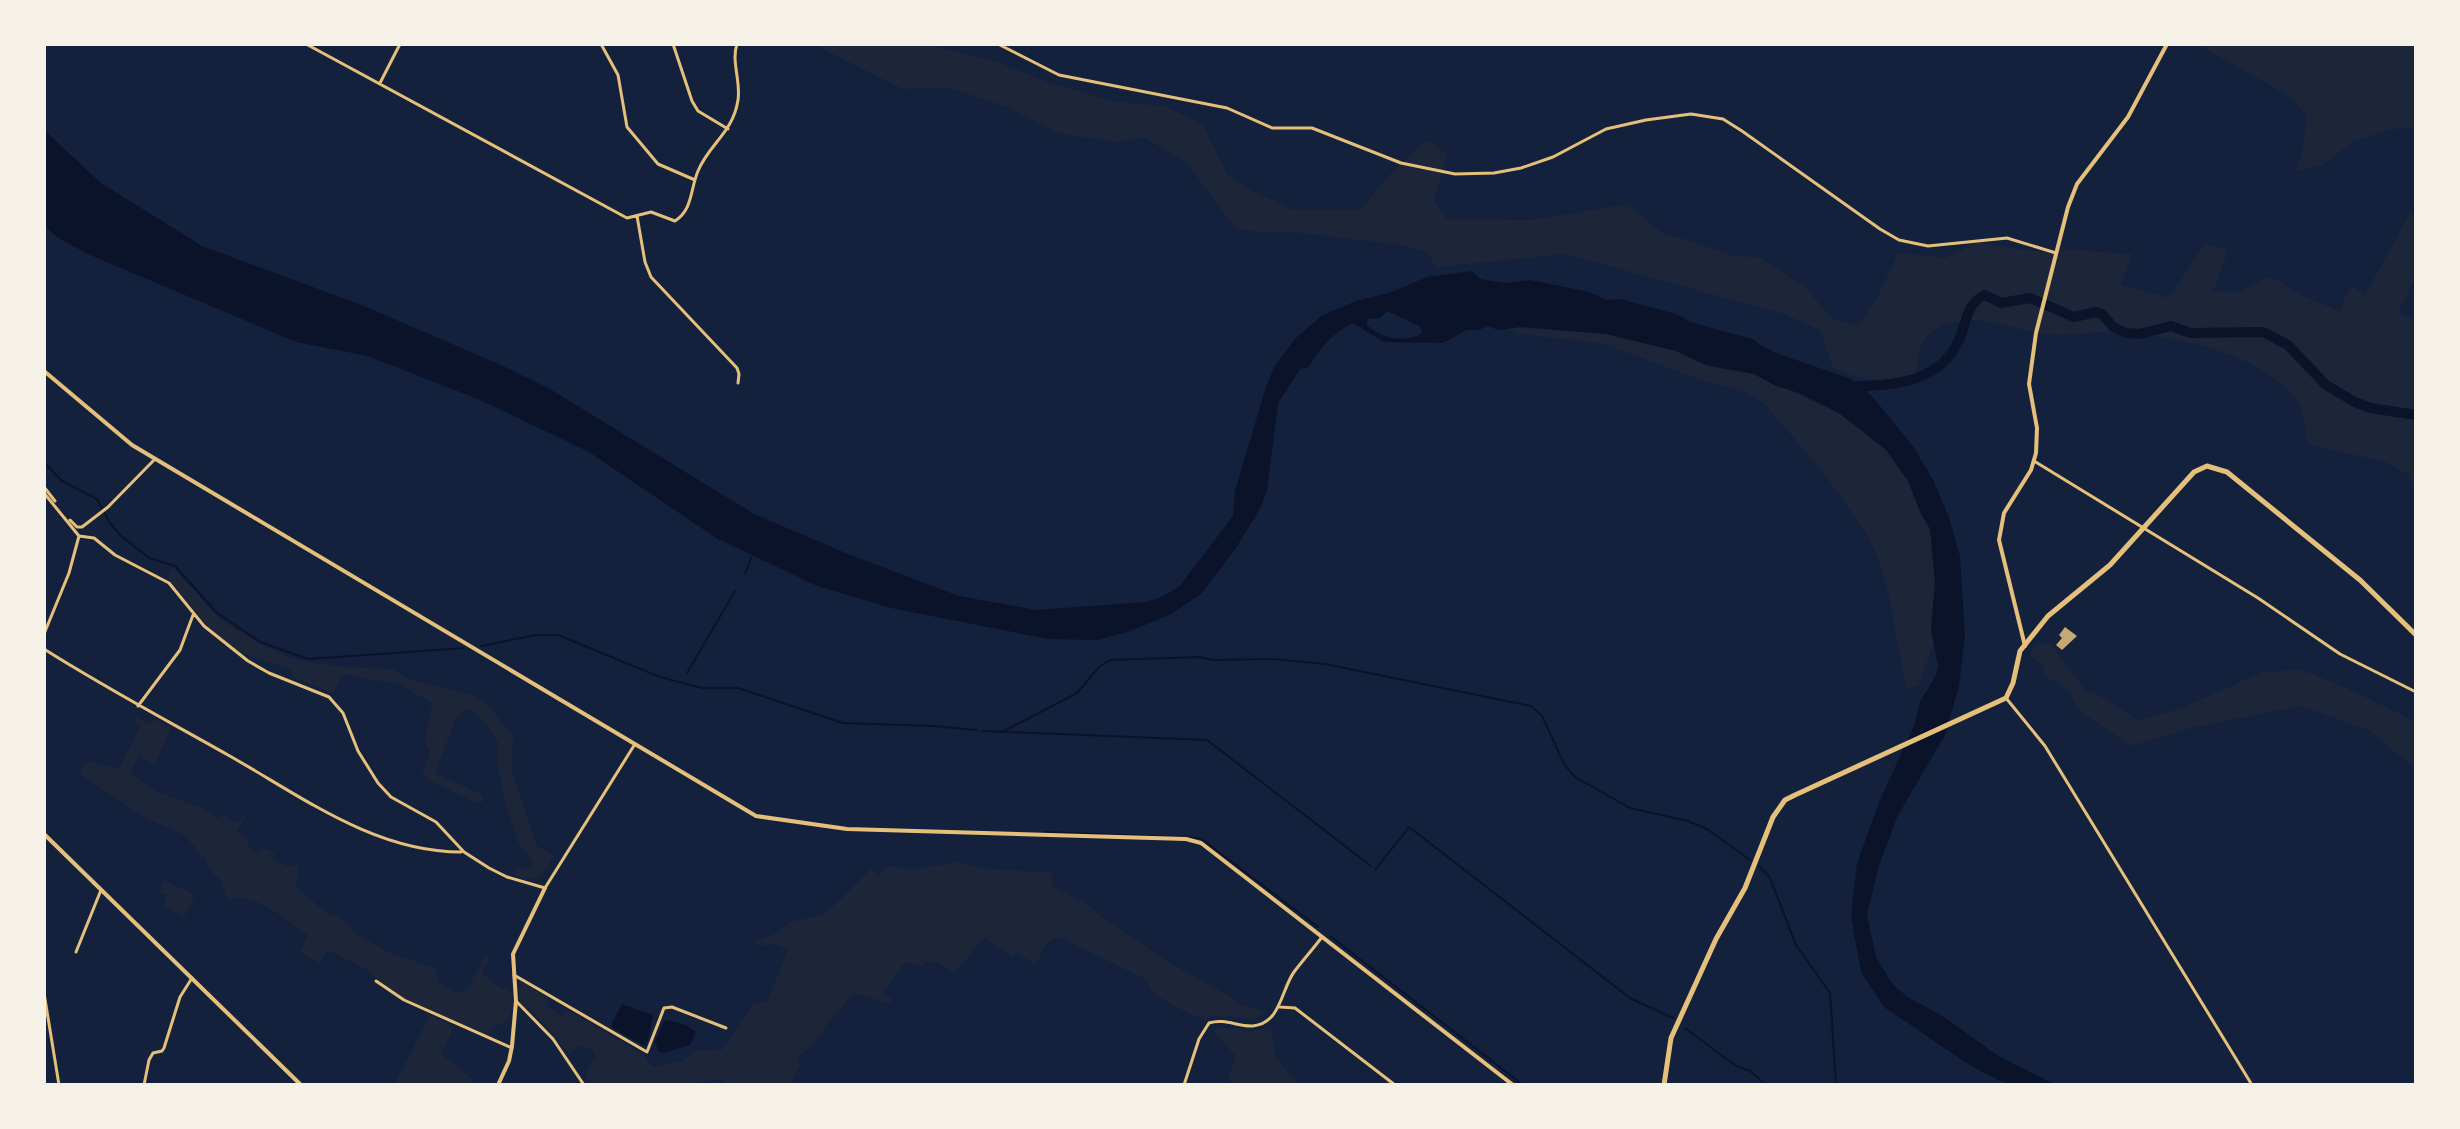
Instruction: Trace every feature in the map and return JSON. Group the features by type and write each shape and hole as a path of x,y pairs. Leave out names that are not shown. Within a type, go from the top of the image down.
{"main road":[{"path":"1664,1085 1671,1038 1716,939 1745,888 1776,811 1787,799 2006,698 2013,683 2020,651 2048,616 2099,576 2194,472 2207,466 2221,468 2360,580 2416,635"}],"street":[{"path":"306,44 627,218 651,212 675,221 683,217 703,161 728,129 738,103 737,44"},
{"path":"380,84 400,44"},
{"path":"601,44 618,75 627,127 658,164 695,180"},
{"path":"673,44 698,111 728,129"},
{"path":"998,44 1059,75 1227,108 1272,128 1312,128 1401,163 1455,174 1494,173 1521,168 1553,157 1622,124 1691,114 1711,116 1723,119 1742,131 1899,240 1943,246 2007,238 2056,253"},
{"path":"2025,646 2003,563 1999,534 2004,513 2034,461 2038,438 2029,375 2036,333 2077,184 2128,117 2167,44"},
{"path":"637,216 645,262 651,277 737,368 738,383"},
{"path":"44,380 46,373 132,445 761,817 847,829 1195,841 1210,849 1513,1085"},
{"path":"66,518 80,528 103,511 155,459"},
{"path":"2034,461 2258,598 2340,654 2416,692"},
{"path":"44,487 79,536 94,538 115,555 169,583 193,615 217,638 261,669 329,697 343,713 351,739 385,792 436,822 464,852 507,877 545,888"},
{"path":"44,493 56,505"},
{"path":"44,634 69,573 79,536"},
{"path":"138,706 180,650 193,615"},
{"path":"44,649 138,706 367,832 418,848 464,852"},
{"path":"2006,698 2045,746 2252,1085"},
{"path":"498,1085 512,1048 516,1001 513,954 545,888 635,744"},
{"path":"44,834 301,1085"},
{"path":"76,952 101,890"},
{"path":"1184,1085 1199,1039 1209,1023 1222,1020 1252,1026 1267,1021 1280,1007 1289,980 1322,937"},
{"path":"514,975 647,1052 664,1008 672,1007 726,1028"},
{"path":"144,1085 149,1060 153,1053 164,1048 180,997 192,978"},
{"path":"376,981 404,1000 512,1048"},
{"path":"44,993 59,1085"},
{"path":"516,1001 553,1039 584,1085"},
{"path":"1280,1007 1295,1008 1395,1085"}],"shaded area":[{"path":"813,44 925,44 995,61 1052,84 1118,102 1164,106 1202,124 1227,174 1246,188 1294,210 1360,210 1392,172 1427,140 1447,154 1434,201 1447,219 1533,220 1628,204 1663,234 1732,256 1759,257 1806,288 1832,319 1858,326 1877,298 1898,253 1946,258 1977,242 2033,251 2058,249 2132,254 2121,285 2169,298 2205,243 2228,251 2213,292 2240,291 2270,276 2303,296 2339,311 2351,285 2365,295 2410,213 2416,217 2416,276 2398,313 2416,320 2416,496 2408,474 2385,462 2307,444 2300,406 2281,384 2236,357 2209,348 2127,333 2054,335 1986,321 1959,321 1937,328 1925,339 1915,378 1883,381 1862,378 1832,366 1820,330 1784,314 1565,254 1436,267 1427,252 1403,245 1235,228 1187,163 1145,138 1116,142 1061,134 1007,107 950,88 903,89"},
{"path":"2197,44 2416,44 2416,127 2387,130 2354,141 2322,165 2295,172 2302,153 2307,116 2289,96"},
{"path":"44,130 101,183 202,246 364,306 501,365 550,389 754,514 959,596 1036,610 1146,602 1179,587 1233,516 1235,491 1265,390 1274,367 1296,338 1321,316 1427,277 1472,271 1480,279 1505,283 1530,280 1589,292 1606,300 1620,299 1755,340 1779,354 1851,379 1871,395 1913,446 1933,480 1949,517 1960,556 1965,635 1959,686 1945,735 1897,817 1879,866 1867,915 1876,957 1893,985 1909,998 1941,1015 1997,1055 2056,1085 2009,1085 1971,1066 1884,1007 1861,972 1851,916 1857,863 1880,800 1914,726 1920,702 1938,666 1931,629 1935,582 1930,529 1908,481 1886,450 1839,413 1799,393 1776,386 1754,374 1706,365 1676,351 1606,334 1521,327 1498,330 1488,326 1467,330 1443,343 1384,342 1353,323 1327,342 1309,367 1300,369 1278,403 1267,490 1261,507 1236,548 1201,594 1170,615 1127,632 1097,640 1048,639 891,608 817,586 716,538 589,452 480,400 368,356 296,342 90,255 58,238 44,225","holes":["1387,311 1419,326 1423,333 1401,339 1378,333 1366,324 1368,319 1380,318"]},
{"path":"1511,328 1606,334 1676,351 1706,366 1754,374 1839,413 1886,450 1908,481 1930,529 1933,543 1933,644 1919,685 1906,689 1890,600 1879,560 1866,533 1826,476 1764,403 1740,389 1709,383 1604,344 1514,333"},
{"path":"173,568 221,620 293,659 344,667 393,669 410,680 472,695 487,704 513,736 512,772 537,846 554,855 543,873 536,878 515,876 515,870 529,868 533,863 518,842 506,806 498,768 498,743 472,710 465,709 456,718 435,773 483,795 483,801 478,804 422,774 431,752 425,743 432,703 401,685 343,674 333,693 293,677 291,670 249,656 224,641 204,622 167,578"},
{"path":"2049,642 2087,692 2095,693 2138,720 2179,709 2263,672 2302,670 2416,722 2416,769 2370,731 2301,706 2195,727 2131,746 2078,710 2069,691 2044,675 2043,666 2030,655 2034,645"},
{"path":"137,717 150,724 155,719 171,728 154,765 139,754 130,773 157,792 200,807 219,819 223,815 238,823 243,814 245,816 237,831 248,840 249,848 257,854 263,848 274,853 275,861 299,867 296,887 328,914 344,920 357,935 392,954 435,968 440,984 457,993 468,989 484,955 488,956 490,962 482,969 494,983 503,989 509,988 513,1006 509,1017 494,1026 486,1037 407,1001 387,989 368,970 328,950 319,963 300,952 308,936 282,916 250,900 226,897 222,882 184,835 142,816 81,775 80,769 90,761 113,768 120,766 140,727 133,720"},
{"path":"959,862 983,868 1052,873 1053,887 1086,903 1170,963 1240,1004 1266,1013 1253,1020 1221,1015 1204,1019 1154,994 1145,979 1059,937 1047,942 1036,964 1016,953 1013,957 984,937 955,973 937,962 928,961 920,966 905,962 883,993 892,999 890,1003 852,993 815,1042 796,1059 801,1064 790,1085 723,1085 724,1081 719,1079 684,1085 591,1085 585,1074 596,1057 593,1050 580,1046 569,1054 542,1021 519,1000 519,980 547,997 548,1007 561,1016 568,1010 645,1056 655,1067 683,1061 694,1051 722,1050 754,1003 767,1001 788,950 775,944 757,946 757,941 777,933 790,922 825,914 871,869 879,876 888,866 914,869"},
{"path":"164,880 195,895 184,917 163,906 167,896 160,893"},
{"path":"622,1004 653,1015 644,1046 612,1028"},
{"path":"430,1015 454,1027 441,1054 473,1079 470,1085 394,1085"},
{"path":"664,1021 686,1025 696,1032 690,1045 659,1052 655,1042"},
{"path":"1218,1027 1249,1031 1270,1028 1277,1060 1300,1085 1234,1085 1228,1080 1236,1056 1213,1032"}],"building":[{"path":"2065,627 2077,636 2062,650 2056,645"}],"waterway":[{"path":"1847,387 1910,380 1938,367 1958,342 1974,304 1985,295 2001,303 2030,298 2074,317 2096,312 2102,314 2113,327 2126,333 2140,334 2171,326 2191,333 2263,332 2288,345 2326,385 2355,402 2370,408 2416,415"},
{"path":"44,462 62,481 97,499 120,535 149,558 175,566 217,613 260,642 308,659 464,648"},
{"path":"745,574 752,556"},
{"path":"687,673 735,591"},
{"path":"481,646 536,635 558,635 660,677 702,688 738,688 843,723 977,730"},
{"path":"1004,731 1077,693 1099,667 1110,660 1199,657 1325,664 1531,706 1542,716 1564,764 1575,777 1630,808 1688,821 1707,829 1750,860"},
{"path":"982,731 1207,740 1371,866"},
{"path":"1375,870 1409,827 1630,998 1673,1018"},
{"path":"1044,832 1200,838 1318,927"},
{"path":"1759,866 1770,878 1796,945 1830,993 1836,1085"},
{"path":"1330,936 1523,1085"},
{"path":"1685,1028 1766,1085"}]}
